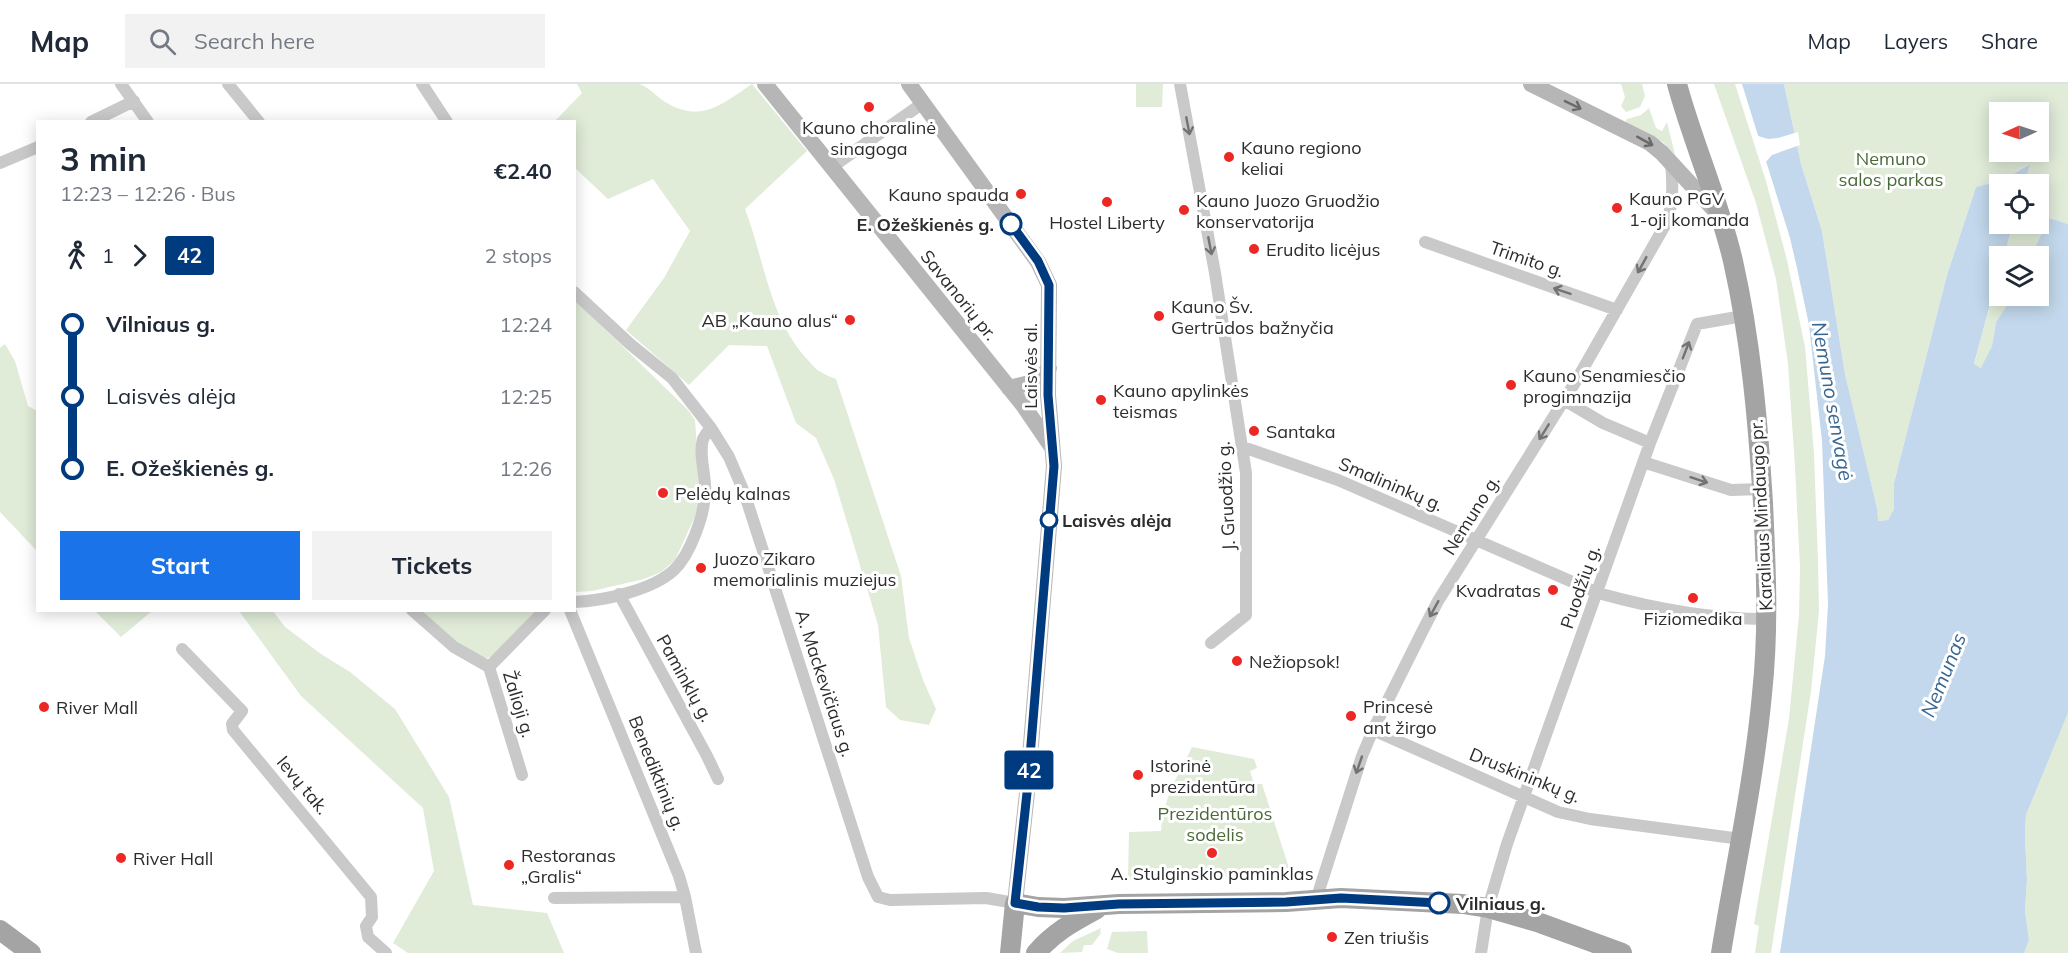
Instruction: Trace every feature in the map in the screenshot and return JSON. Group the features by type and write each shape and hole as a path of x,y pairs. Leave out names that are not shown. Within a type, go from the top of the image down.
{"main road":[{"name":"Savanorių pr.","path":"765,84 1009,388 1052,447"},
{"path":"909,84 923,103"},
{"path":"1531,84 1650,143 1671,162 1719,215"},
{"name":"Karaliaus Mindaugo pr.","path":"1677,84 1732,259 1743,316 1755,391 1766,563 1763,692 1721,953"},
{"name":"Laisvės al.","path":"923,103 1038,261 1049,285 1049,368 1054,466 1028,781 1015,903"},
{"path":"1009,388 1038,381 1049,368"},
{"path":"1010,953 1015,903 1047,908 1341,898 1463,904 1488,908 1540,923 1622,953"},
{"path":"1036,953 1064,926 1104,906"},
{"path":"0,930 31,953"}],"street":[{"path":"122,84 147,120"},
{"path":"228,84 257,120"},
{"path":"422,84 441,120"},
{"name":"J. Gruodžio g.","path":"1180,84 1215,273 1246,473 1248,512 1246,615 1211,643"},
{"path":"95,120 134,101"},
{"path":"832,167 923,103"},
{"path":"0,163 36,148"},
{"name":"Nemuno g.","path":"1316,900 1347,799 1372,730 1433,611 1564,400 1668,220 1674,187 1671,162"},
{"name":"Trimito g.","path":"1425,242 1617,310"},
{"name":"A. Mackevičiaus g.","path":"576,294 630,344 672,378 711,428 734,467 868,877 878,897 890,900 986,898 1015,903"},
{"name":"Puodžių g.","path":"1481,952 1488,908 1507,844 1643,462 1697,324 1743,316"},
{"path":"1564,400 1603,423 1650,443"},
{"path":"576,602 591,601 638,589 666,577 676,569 685,556 702,513 705,494 702,448 704,438 711,428"},
{"name":"Smalininkų g.","path":"1243,447 1338,480 1598,593 1634,603 1737,619 1766,619"},
{"path":"1643,462 1731,490 1762,489"},
{"name":"Paminklų g.","path":"619,594 718,779"},
{"name":"Žalioji g.","path":"414,612 454,647 489,667 522,775"},
{"path":"489,667 543,612"},
{"name":"Benediktinių g.","path":"571,612 675,867 685,897 696,953"},
{"name":"Ievų tak.","path":"182,649 242,711 232,724 233,730 371,897 372,917 366,926 368,937 386,953"},
{"name":"Druskininkų g.","path":"1372,730 1558,812 1590,819 1741,839"},
{"path":"554,898 685,897"}],"green space":[{"path":"577,84 638,84 678,108 700,111 721,104 752,84 807,151 745,209 775,306 784,324 794,342 814,367 836,379 901,576 909,638 923,680 936,709 929,725 900,720 886,707 878,625 834,479 816,438 796,423 767,346 729,345 689,385 626,330 664,278 690,231 653,179 608,199 576,169 576,120 556,120 582,93"},
{"path":"1136,84 1163,84 1162,107 1136,107"},
{"path":"1621,84 1642,84 1645,96 1640,107 1626,112 1621,106 1625,97"},
{"path":"1714,84 1735,84 1766,181 1787,260 1805,347 1814,454 1819,611 1811,691 1771,953 1755,953 1759,926 1754,924 1789,719 1799,615 1800,567 1795,467 1788,364 1776,279 1756,203"},
{"name":"Nemuno salos parkas","path":"1784,84 2068,84 2068,224 2049,218 2049,174 2026,174 2029,164 2013,174 1989,174 1989,184 1976,187 1947,275 1894,483 1894,509 1888,520 1877,521 1877,508 1845,374 1822,231 1801,164"},
{"path":"1649,108 1656,128 1662,131 1667,122 1675,155 1663,142 1625,123 1627,119 1641,115"},
{"name":"Nemuno salos parkas","path":"2010,234 2041,234 2036,246 2007,246"},
{"path":"576,301 688,410 695,420 700,490 697,512 675,560 661,572 644,579 592,591 576,592"},
{"path":"1990,306 2006,306 1996,322 1992,346 1982,368 1974,365"},
{"path":"5,344 15,361 28,406 36,410 36,550 0,512 0,348"},
{"path":"96,612 151,612 121,637"},
{"path":"240,612 274,612 285,627 350,672 395,709 449,797 473,905 547,913 564,953 408,953 393,943 434,871 423,808 301,696"},
{"path":"422,612 535,612 493,656 482,660"},
{"path":"2068,713 2068,953 2024,953 2029,940 2025,910 2026,815"},
{"name":"Prezidentūros sodelis","path":"1192,747 1254,759 1257,768 1250,771 1254,784 1262,784 1289,868 1287,875 1128,880 1129,832 1161,831 1168,797"},
{"path":"1101,928 1101,933 1092,945 1084,945 1082,952 1060,953 1073,941"},
{"path":"1147,931 1148,953 1118,953 1107,949 1112,932"}],"water":[{"path":"1742,84 1784,84 1801,164 1822,231 1845,374 1877,508 1878,521 1888,520 1894,509 1894,483 1947,275 1976,187 1989,184 1989,234 2010,234 2007,246 1989,246 1990,306 1974,364 1981,368 1992,346 1996,322 2006,306 2049,306 2049,246 2036,246 2041,234 2049,234 2049,218 2068,224 2068,713 2026,815 2025,910 2029,940 2024,953 1780,953 1825,656 1828,604 1822,441 1809,325 1790,238"},
{"path":"2030,164 2027,174 2013,174"}],"pier":[{"path":"1798,132 1800,145 1772,155 1764,164 1755,135 1768,139"}],"bus line":[{"name":"42","path":"1011,224 1038,261 1046,274 1049,285 1048,395 1054,466 1027,793 1015,903 1064,908 1119,904 1286,902 1341,898 1439,903"}],"place":[{"name":"Kauno choralinė sinagoga","path":"869,107"},
{"name":"Kauno regiono keliai","path":"1229,157"},
{"name":"Kauno spauda","path":"1021,194"},
{"name":"Hostel Liberty","path":"1107,202"},
{"name":"Kauno PGV 1-oji komanda","path":"1617,208"},
{"name":"Kauno Juozo Gruodžio konservatorija","path":"1184,210"},
{"name":"E. Ožeškienės g.","path":"1011,224"},
{"name":"Erudito licėjus","path":"1254,249"},
{"name":"Kauno Šv. Gertrūdos bažnyčia","path":"1159,316"},
{"name":"AB „Kauno alus“","path":"850,320"},
{"name":"Kauno Senamiesčio progimnazija","path":"1511,385"},
{"name":"Kauno apylinkės teismas","path":"1101,400"},
{"name":"Santaka","path":"1254,431"},
{"name":"Pelėdų kalnas","path":"663,493"},
{"name":"Laisvės alėja","path":"1049,520"},
{"name":"Juozo Zikaro memorialinis muziejus","path":"701,568"},
{"name":"Kvadratas","path":"1553,590"},
{"name":"Fiziomedika","path":"1693,598"},
{"name":"Nežiopsok!","path":"1237,661"},
{"name":"River Mall","path":"44,707"},
{"name":"Princesė ant žirgo","path":"1351,716"},
{"name":"Istorinė prezidentūra","path":"1138,775"},
{"name":"A. Stulginskio paminklas","path":"1212,853"},
{"name":"River Hall","path":"121,858"},
{"name":"Restoranas „Gralis“","path":"509,865"},
{"name":"Vilniaus g.","path":"1439,903"},
{"name":"Zen triušis","path":"1332,937"}],"water label":[{"name":"Nemuno senvagė","path":"1833,401"},
{"name":"Nemunas","path":"1943,675"}]}
